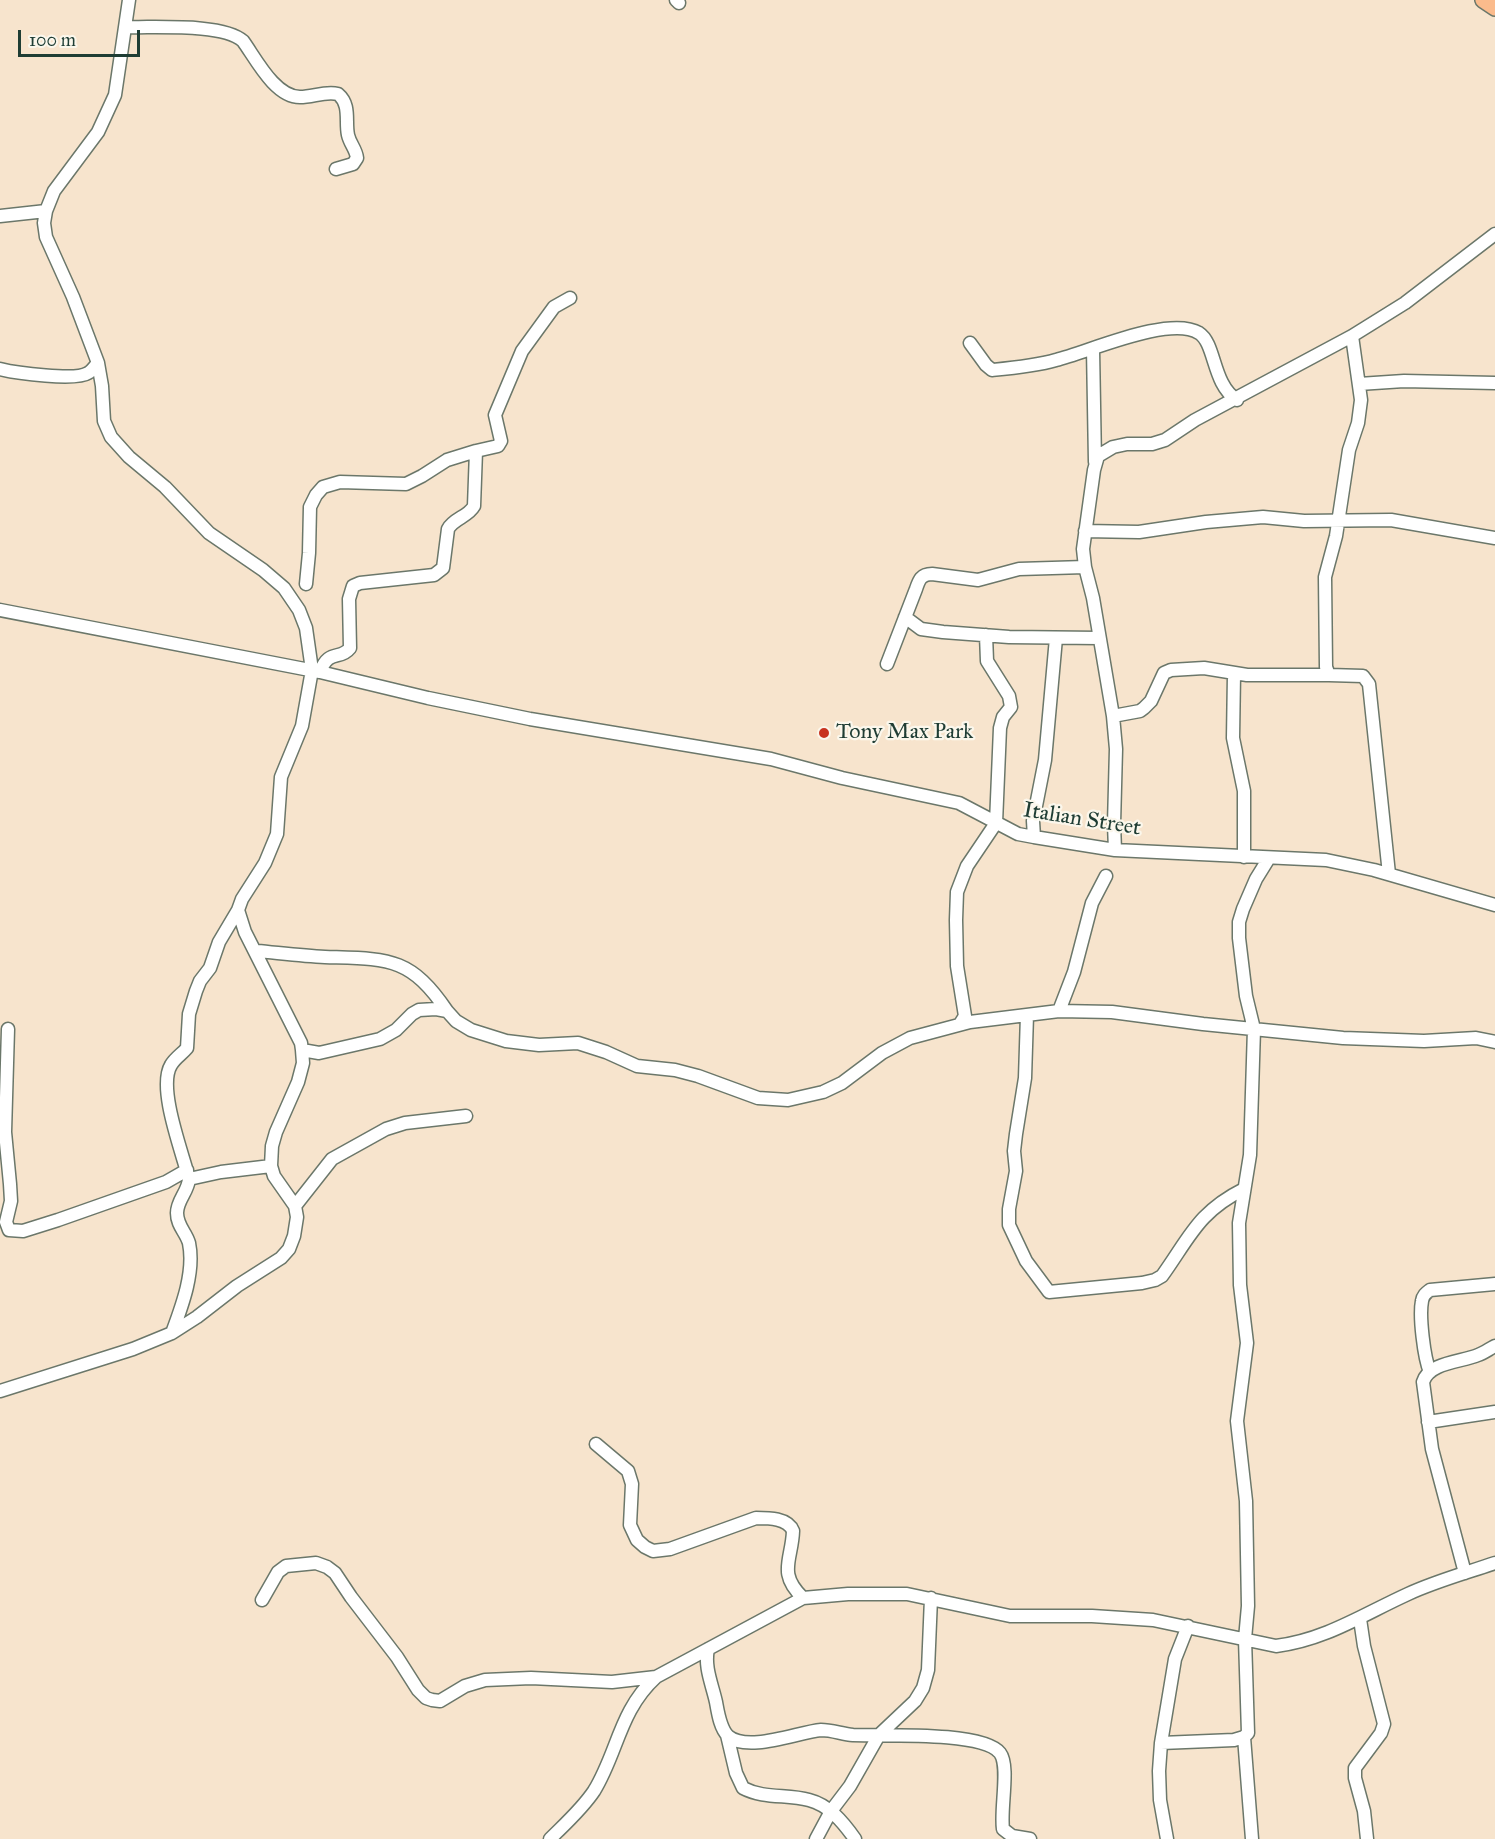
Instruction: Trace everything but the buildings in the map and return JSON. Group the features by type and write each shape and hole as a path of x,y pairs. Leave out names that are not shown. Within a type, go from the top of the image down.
{"main road":[{"path":"1484,0 1495,8"}],"street":[{"path":"129,0 119,72 110,106 98,132 54,192 46,211 45,237 73,297 98,363 106,429 116,444 165,487 209,533 263,570 284,588 299,610 306,628 316,671"},
{"path":"126,27 209,30 237,36 275,84 285,93 300,97 323,93 338,94 345,102 348,137 357,158 352,164 336,169"},
{"path":"0,216 46,211"},
{"path":"1095,462 1098,456 1113,447 1158,443 1195,420 1237,400 1352,336 1414,296 1495,234"},
{"path":"306,584 310,507 316,495 323,488 340,482 406,484 447,460 493,448 500,444 500,435 495,420 496,409 522,351 554,307 570,298"},
{"path":"970,343 992,370 1034,365 1152,331 1181,328 1204,338 1223,387 1237,400"},
{"path":"1329,675 1326,667 1325,577 1339,520 1349,450 1360,413 1361,400 1352,336"},
{"path":"1093,349 1095,462 1085,531 1085,567 1093,598 1113,716 1116,749 1115,850"},
{"path":"0,369 24,374 81,375 90,372 98,363"},
{"path":"1359,384 1404,381 1495,383"},
{"path":"172,1333 190,1266 187,1237 178,1222 177,1210 188,1186 188,1175 171,1115 168,1071 170,1065 187,1048 189,1014 200,981 210,968 219,942 242,899 265,863 277,834 281,777 302,726 316,671 328,658 346,652 350,648 349,599 353,586 360,583 435,575 443,568 448,529 451,524 469,513 474,506 476,451"},
{"path":"1085,531 1139,532 1263,517 1304,521 1391,520 1495,538"},
{"path":"887,664 919,580 925,574 978,580 1019,569 1085,567"},
{"name":"Italian Street","path":"0,610 316,671 428,698 530,719 771,759 842,778 959,803 1018,834 1115,850 1326,860 1389,874 1495,905"},
{"path":"905,617 921,629 943,632 1099,638"},
{"path":"960,1024 965,1016 957,966 957,892 967,866 996,823 1000,728 1003,717 1011,707 1011,702 987,661 987,635"},
{"path":"1034,837 1033,821 1044,760 1056,638"},
{"path":"1113,716 1140,711 1144,708 1167,671 1204,668 1234,674 1363,676 1369,684 1389,874"},
{"path":"1234,674 1233,738 1244,791 1244,857"},
{"path":"1161,1743 1234,1740 1244,1737 1248,1732 1249,1724 1245,1639 1248,1606 1246,1501 1236,1421 1247,1343 1239,1261 1240,1210 1250,1155 1254,1029 1246,996 1239,922 1257,879 1269,858"},
{"path":"1059,1011 1074,972 1092,903 1106,876"},
{"path":"0,1391 133,1349 172,1333 237,1286 281,1258 289,1249 297,1217 295,1206 274,1176 271,1166 272,1146 298,1082 303,1064 301,1043 246,932 238,910"},
{"path":"256,951 323,957 374,958 396,964 423,979 456,1021 471,1030 506,1041 539,1046 578,1043 637,1066 675,1070 698,1076 758,1098 788,1100 823,1092 859,1072 882,1053 910,1038 960,1024 1059,1011 1112,1012 1343,1038 1424,1041 1476,1038 1495,1042"},
{"path":"302,1050 319,1053 370,1042 387,1036 419,1010 447,1011"},
{"path":"1027,1015 1025,1078 1014,1151 1016,1172 1009,1209 1009,1226 1026,1261 1049,1292 1142,1284 1155,1280 1167,1269 1188,1235 1203,1218 1228,1197 1244,1189"},
{"path":"8,1029 5,1132 11,1201 6,1221 9,1230 23,1231 188,1175 271,1166"},
{"path":"295,1206 332,1159 386,1129 405,1123 466,1116"},
{"path":"1430,1372 1423,1335 1421,1302 1424,1295 1430,1290 1495,1284"},
{"path":"1465,1573 1432,1449 1424,1382 1425,1376 1430,1372 1479,1355 1495,1346"},
{"path":"1428,1422 1495,1412"},
{"path":"596,1444 628,1471 632,1484 630,1525 637,1540 645,1547 661,1551 670,1549 756,1518 780,1521 788,1524 793,1531 788,1567 793,1587 803,1599"},
{"path":"262,1600 278,1572 286,1566 316,1563 327,1567 335,1573 397,1657 418,1690 426,1698 432,1700 440,1701 465,1686 485,1680 531,1678 612,1682 656,1677"},
{"path":"550,1839 594,1791 636,1698 656,1677 803,1599 825,1595 887,1593 931,1598 1010,1616 1092,1616 1153,1620 1276,1646 1296,1644 1321,1636 1360,1620 1409,1594 1495,1563"},
{"path":"816,1839 879,1735 915,1701 923,1688 928,1670 931,1598"},
{"path":"1360,1620 1364,1646 1384,1724 1381,1733 1356,1768 1355,1778 1364,1811 1366,1839"},
{"path":"1167,1839 1160,1800 1161,1743 1176,1659 1188,1626"},
{"path":"708,1649 706,1665 736,1773 743,1788 761,1795 808,1800 821,1804 831,1811 855,1839"},
{"path":"727,1735 742,1741 760,1743 802,1732 824,1730 850,1734 970,1739 994,1748 1004,1759 1003,1829 1012,1836 1030,1839"},
{"path":"1244,1737 1252,1839"}],"place":[{"name":"Tony Max Park","path":"824,733"}]}
